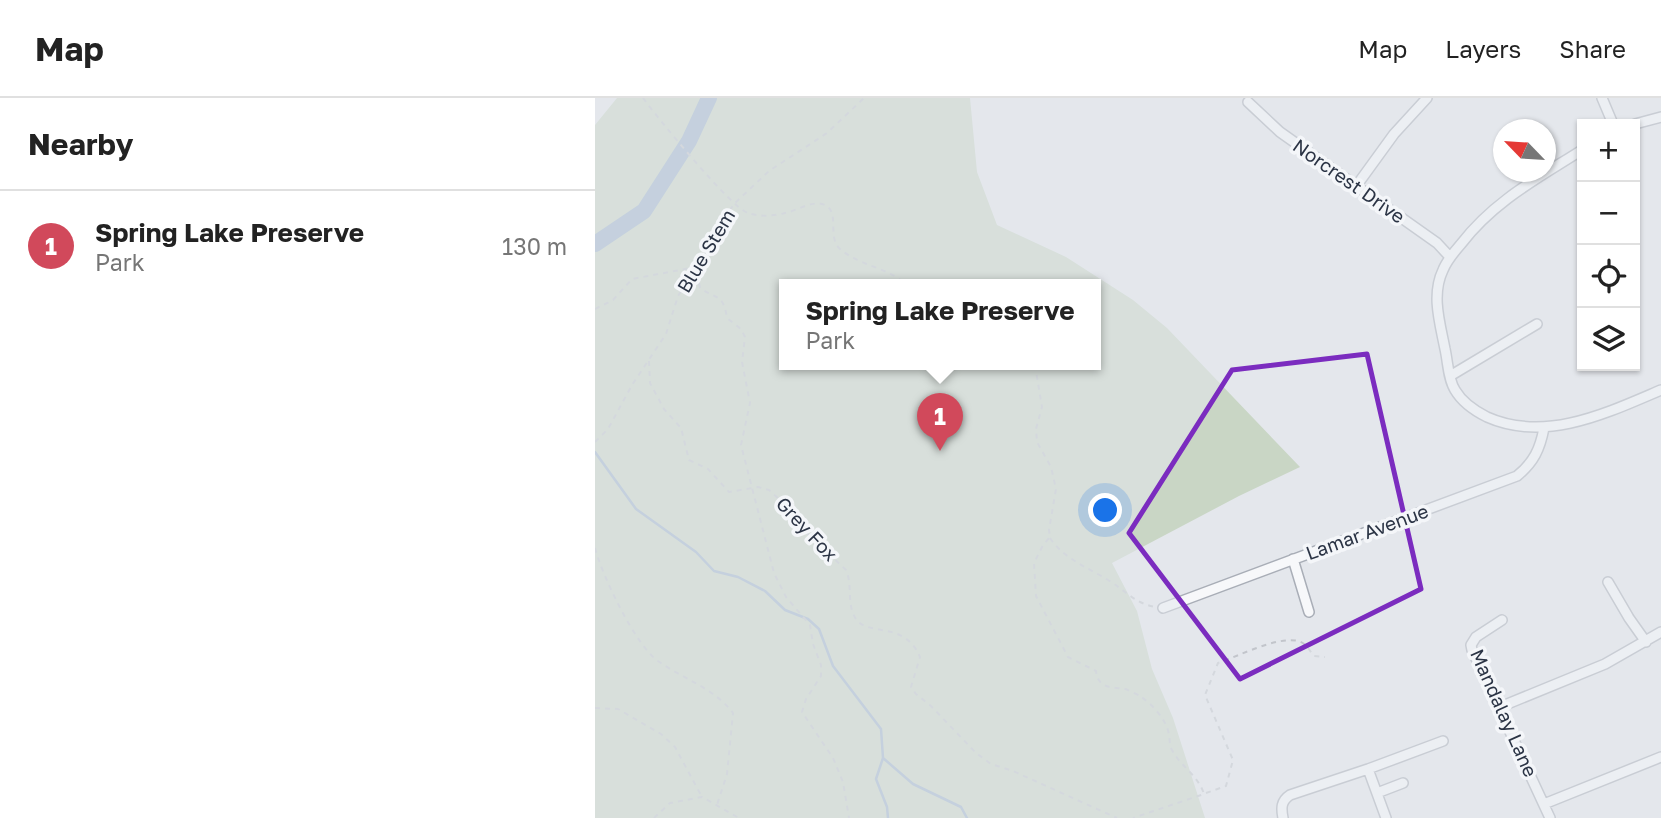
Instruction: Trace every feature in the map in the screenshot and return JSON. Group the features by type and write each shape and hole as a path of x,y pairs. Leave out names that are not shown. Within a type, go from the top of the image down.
{"street":[{"path":"1357,185 1394,134 1427,98"},
{"path":"1602,98 1611,119"},
{"name":"Norcrest Drive","path":"1248,103 1280,132 1437,243 1450,257"},
{"path":"1640,123 1661,117"},
{"path":"1577,153 1498,204 1475,225 1450,257 1438,284 1437,306 1454,389 1477,412 1499,422 1544,428 1594,417 1661,390"},
{"path":"1450,376 1537,324"},
{"name":"Lamar Avenue","path":"1163,608 1517,476 1530,465 1541,447 1544,428"},
{"path":"1293,559 1309,612"},
{"path":"1608,582 1646,642"},
{"name":"Mandalay Lane","path":"1502,620 1476,637 1471,645 1551,818"},
{"path":"1500,707 1605,664 1661,632"},
{"path":"1283,818 1281,807 1290,794 1443,741"},
{"path":"1544,804 1661,757"},
{"path":"1368,769 1386,818"},
{"path":"1377,793 1403,783"}],"path":[{"path":"643,98 699,167 746,213 767,216 817,203 824,204 831,210 832,233 835,244 842,251 899,279"},
{"name":"Blue Stem","path":"595,442 608,429 666,334 678,296 697,267 714,231 735,203 769,171 827,133 864,98"},
{"path":"595,309 613,300 632,279 697,267 700,288 720,297 725,303 727,318 741,329 745,337 742,362 750,403 741,445 774,573 786,597 810,625 821,665 821,676 806,699 802,712 833,758 843,782 849,818"},
{"name":"Grey Fox","path":"649,361 649,383 664,409 681,428 689,460 708,469 729,492 769,490 791,510 807,533 846,570 851,606 857,621 866,626 889,630 915,645 920,657 911,687 976,753 991,764 1013,771 1117,818"},
{"path":"1036,370 1042,407 1036,429 1037,442 1051,467 1056,489 1050,537 1072,560 1111,582 1130,598 1145,605 1163,608"},
{"path":"1050,537 1034,563 1036,596 1068,657 1096,671 1097,678 1103,685 1115,690 1124,689 1140,696 1161,715 1173,752 1199,780 1204,794"},
{"path":"595,548 605,580 650,654 710,692 733,713 727,774 717,805"},
{"path":"1133,818 1226,786 1233,760 1205,695 1218,663 1283,640 1306,645 1314,656 1325,657"},
{"path":"595,708 618,709 661,734 675,747 702,797 739,818"},
{"path":"654,818 670,803 702,797"}],"highlighted area":[{"path":"1367,354 1421,589 1240,679 1129,533 1232,370"}],"green space":[{"path":"617,98 970,98 977,172 997,225 1066,257 1100,279 779,279 779,370 1101,370 1101,279 1133,300 1167,328 1300,467 1112,563 1137,611 1152,669 1173,718 1205,818 595,818 595,125"}],"waterway":[{"path":"595,244 644,211 689,141 709,98"},
{"path":"595,452 636,509 696,552 714,571 738,577 765,591 785,610 808,619 819,629 833,666 881,729 883,758 876,779 887,807 888,818"},
{"path":"883,758 913,784 961,807 967,818"}],"place":[{"name":"Spring Lake Preserve","path":"940,451"}]}
